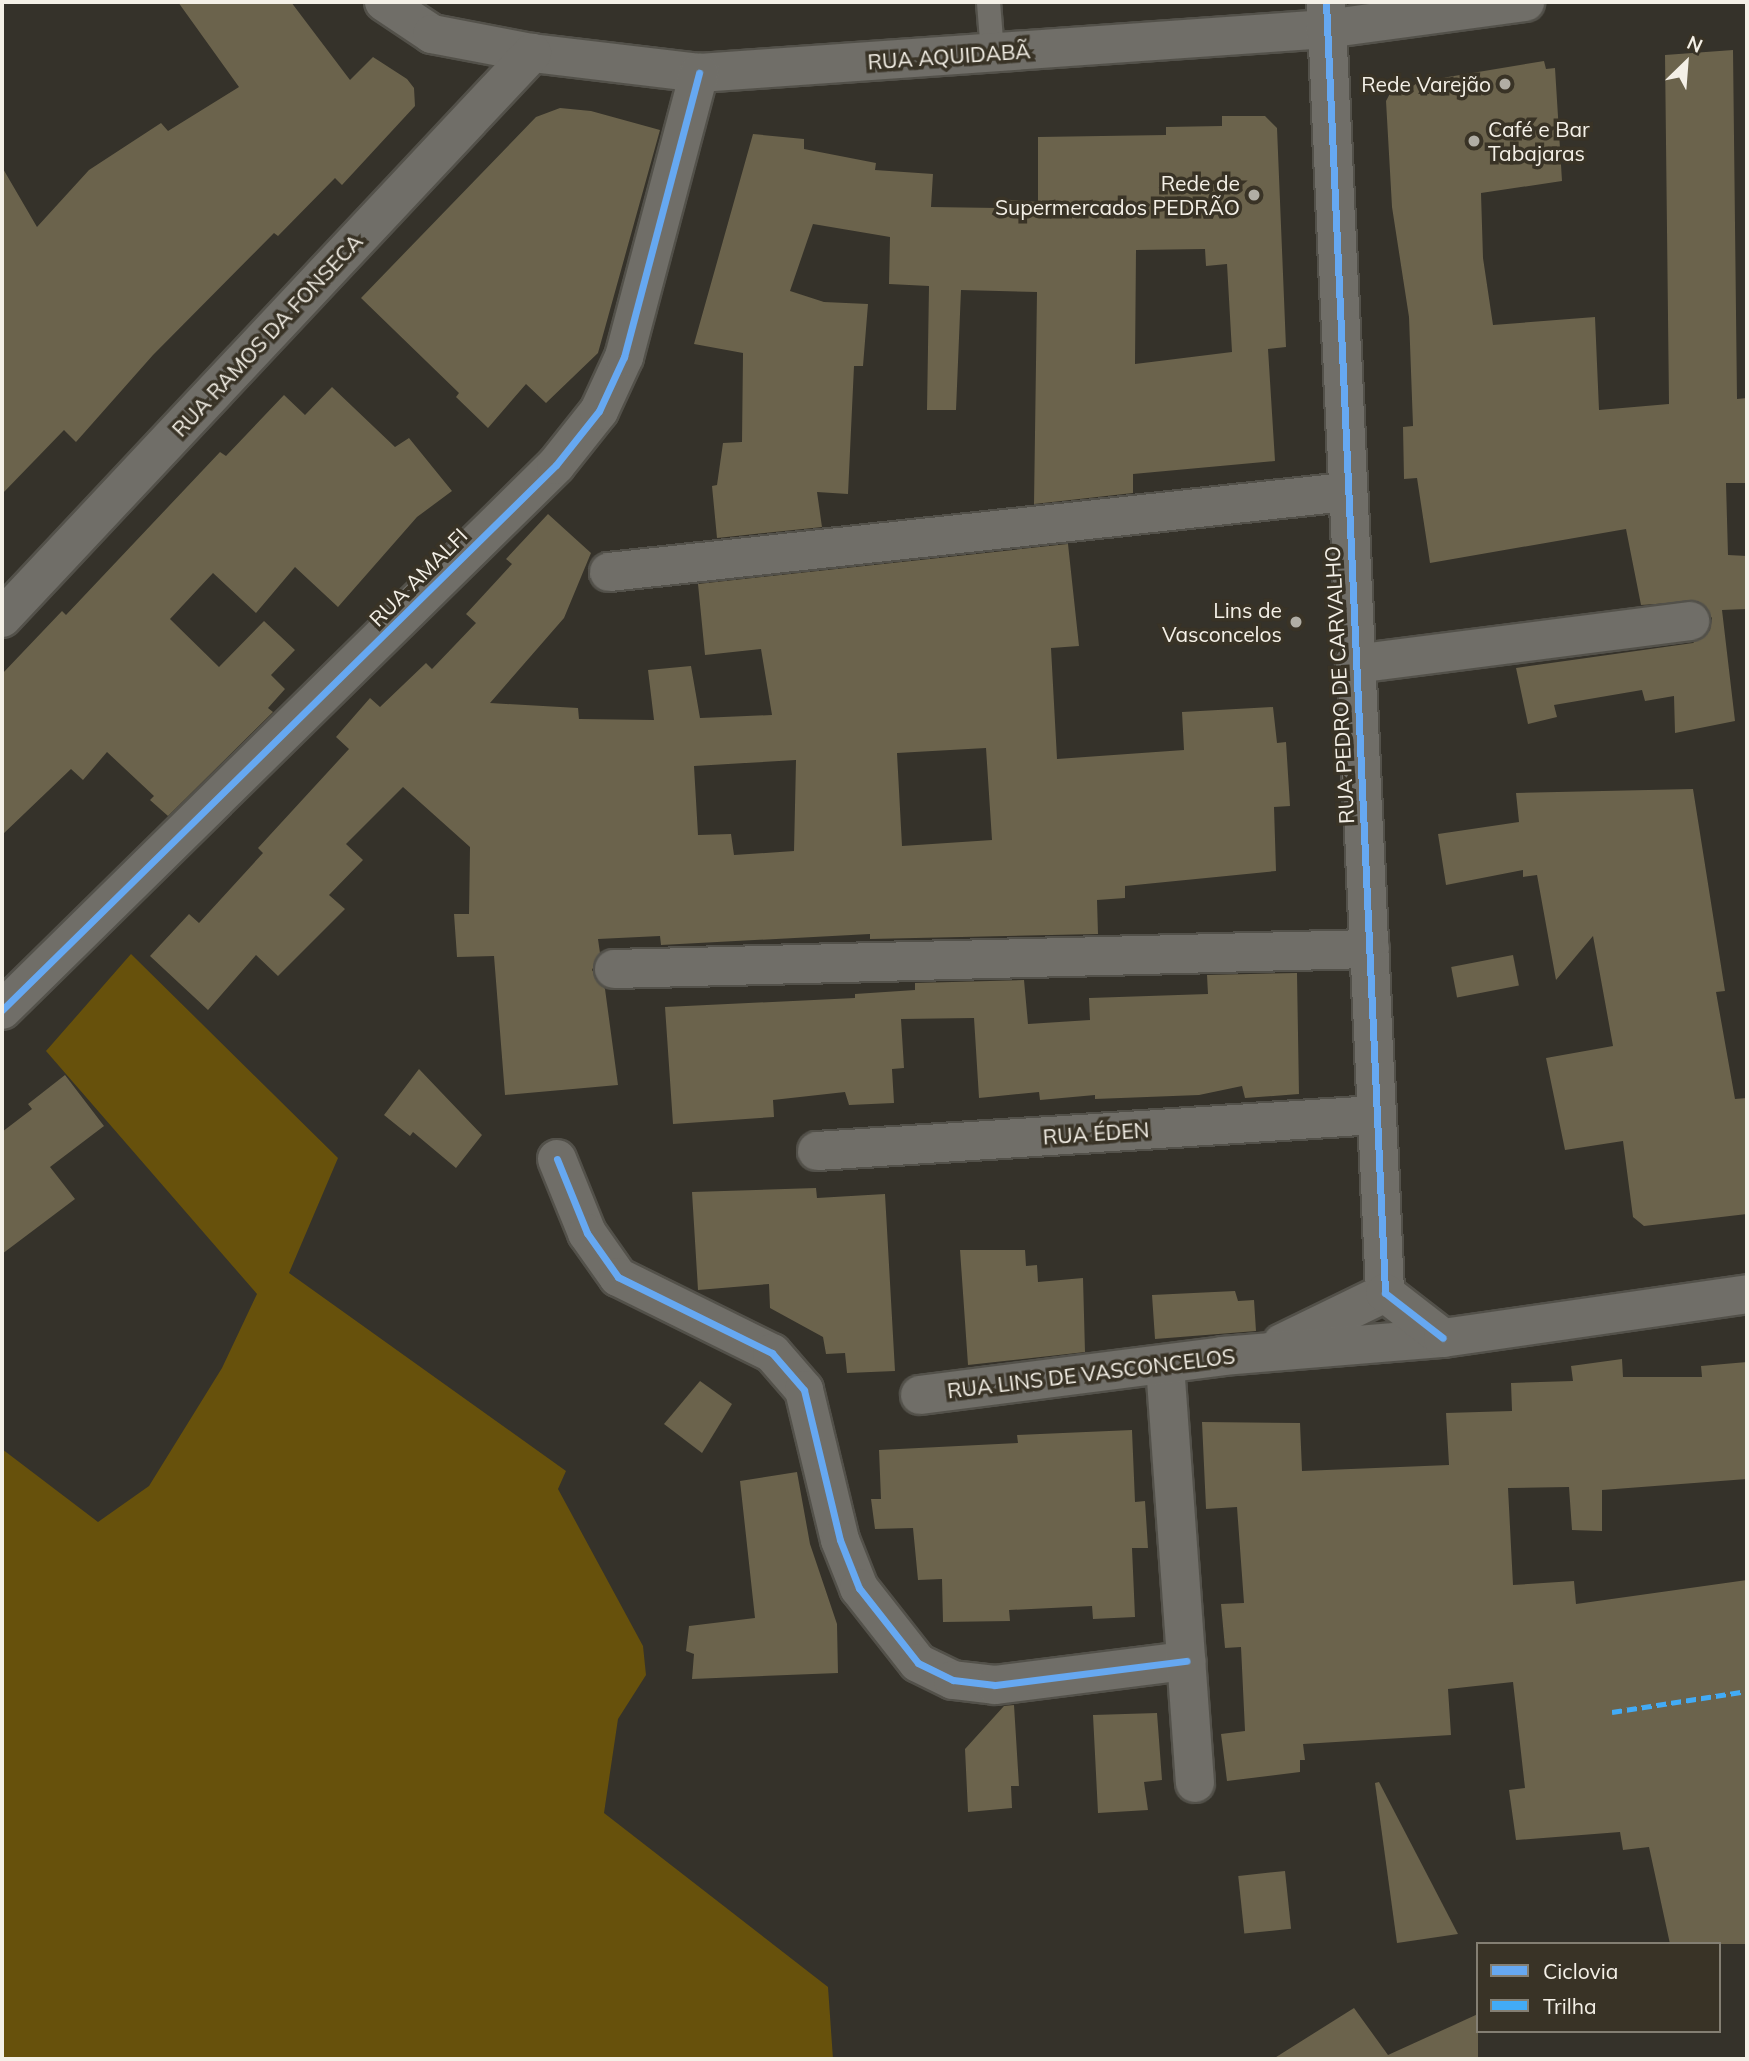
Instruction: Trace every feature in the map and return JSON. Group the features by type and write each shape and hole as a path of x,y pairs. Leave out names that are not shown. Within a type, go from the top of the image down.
{"street":[{"name":"RUA AQUIDABÃ","path":"384,2 432,34 532,53 699,73 992,52 1326,16 1525,2"},
{"name":"RUA PEDRO DE CARVALHO","path":"1326,16 1385,1293"},
{"name":"RUA RAMOS DA FONSECA","path":"2,618 532,53"},
{"name":"RUA AMALFI","path":"2,1010 556,465 599,411 632,332 699,73"},
{"path":"609,572 1346,492"},
{"path":"1355,664 1690,621"},
{"path":"614,969 1370,949"},
{"name":"RUA ÉDEN","path":"817,1151 1375,1115"},
{"path":"558,1159 587,1233 618,1277 772,1353 804,1390 840,1540 859,1588 918,1663 953,1680 995,1685 1186,1661"},
{"path":"1385,1293 1443,1338"},
{"name":"RUA LINS DE VASCONCELOS","path":"1261,1353 1385,1293"},
{"name":"RUA LINS DE VASCONCELOS","path":"920,1395 1261,1353 1443,1338 1747,1294"},
{"path":"1165,1365 1195,1783"}],"lane":[{"path":"988,2 992,52"}],"shaded area":[{"path":"131,954 338,1158 289,1273 566,1471 558,1489 643,1646 646,1675 618,1719 604,1813 828,1987 833,2059 2,2059 2,1449 98,1522 149,1486 222,1368 257,1294 46,1051"}],"building":[{"path":"178,2 291,2 350,80 373,57 407,79 414,88 415,106 342,185 335,178 278,236 274,233 153,355 76,442 64,430 2,494 2,167 37,227 89,170 161,123 168,131 239,87"},
{"path":"1733,50 1737,399 1747,398 1747,483 1726,483 1728,555 1747,556 1747,609 1722,610 1735,721 1675,733 1674,696 1645,701 1642,690 1554,705 1557,717 1528,724 1516,668 1693,643 1710,630 1712,618 1698,601 1641,605 1626,529 1430,563 1417,478 1404,479 1403,427 1413,426 1409,317 1392,207 1386,101 1394,86 1544,61 1546,69 1555,68 1562,181 1481,193 1483,258 1493,325 1595,317 1599,410 1669,404 1665,55"},
{"path":"560,108 591,111 660,130 598,353 546,403 526,384 488,428 456,397 459,393 361,298 536,117"},
{"path":"1222,116 1265,116 1277,128 1286,347 1268,349 1275,461 1133,474 1133,493 1034,504 1037,292 961,290 956,410 927,410 929,286 889,284 890,237 813,224 790,291 824,302 868,304 863,366 854,366 848,494 817,492 822,527 717,538 712,486 717,485 723,443 742,442 743,353 694,344 753,134 804,139 804,149 876,163 875,170 933,174 931,207 998,208 998,199 1038,202 1038,137 1166,135 1166,127 1222,126","holes":["1205,249 1206,266 1227,264 1232,352 1135,364 1136,250"]},
{"path":"332,387 395,447 409,438 452,491 417,517 338,607 295,567 256,613 213,573 170,619 219,667 264,621 295,650 271,675 285,689 268,708 273,712 168,816 150,800 154,796 107,752 83,780 71,769 2,835 2,674 62,611 66,615 220,452 226,456 284,395 305,415"},
{"path":"548,514 591,553 564,618 490,703 578,708 579,719 654,720 648,670 691,666 700,718 772,715 761,649 705,655 698,584 1068,544 1079,646 1051,648 1057,759 1184,750 1182,712 1273,707 1277,743 1286,742 1290,806 1274,807 1276,871 1125,886 1125,898 1097,900 1098,934 870,939 870,934 661,945 660,936 598,939 600,953 592,970 605,989 618,1085 505,1095 494,956 457,957 454,914 469,914 470,847 403,787 346,844 363,860 329,895 345,909 278,976 256,955 208,1010 150,956 189,914 199,923 263,853 258,848 349,749 336,737 370,698 380,707 426,663 432,669 476,623 466,614 512,564 506,559","holes":["986,748 992,840 902,846 897,753","796,760 794,851 734,855 731,834 698,835 694,766"]},
{"path":"1693,789 1725,991 1716,992 1735,1099 1747,1098 1747,1214 1644,1226 1633,1217 1623,1141 1565,1150 1546,1058 1613,1046 1593,936 1556,980 1537,875 1523,877 1523,870 1446,885 1438,834 1519,822 1516,793"},
{"path":"1513,955 1519,985 1457,997 1451,967"},
{"path":"1297,973 1299,1094 1245,1098 1242,1086 1199,1095 1095,1099 1095,1095 1040,1100 1039,1092 979,1098 974,1018 901,1019 904,1068 892,1069 894,1103 849,1105 845,1092 773,1100 774,1117 673,1124 665,1007 855,998 855,994 915,990 915,983 1024,980 1028,1024 1090,1020 1089,998 1208,994 1207,975"},
{"path":"419,1069 482,1135 456,1168 413,1132 410,1136 384,1115"},
{"path":"65,1075 104,1126 50,1167 75,1199 2,1254 2,1132 32,1109 28,1104"},
{"path":"816,1188 817,1198 885,1194 895,1371 847,1373 845,1353 826,1354 823,1337 770,1308 769,1284 698,1290 692,1192"},
{"path":"960,1250 1025,1250 1026,1266 1037,1265 1038,1282 1083,1278 1085,1352 968,1365"},
{"path":"1235,1291 1238,1301 1254,1300 1256,1331 1155,1339 1152,1295"},
{"path":"1622,1359 1623,1377 1702,1377 1701,1366 1747,1362 1747,1479 1602,1490 1602,1531 1572,1530 1569,1487 1508,1488 1513,1585 1574,1581 1576,1604 1747,1580 1747,1944 1670,1942 1649,1847 1623,1850 1620,1832 1516,1840 1509,1790 1525,1788 1513,1682 1448,1689 1451,1735 1303,1744 1305,1760 1300,1760 1300,1772 1227,1781 1221,1734 1245,1731 1241,1647 1225,1648 1221,1604 1244,1603 1237,1507 1206,1509 1202,1422 1300,1423 1302,1471 1449,1465 1446,1413 1512,1411 1511,1383 1573,1381 1571,1366"},
{"path":"700,1381 732,1404 702,1453 664,1424"},
{"path":"1132,1430 1135,1502 1145,1501 1148,1548 1132,1548 1135,1617 1093,1619 1092,1606 1009,1610 1010,1621 943,1622 942,1579 918,1580 913,1528 875,1529 871,1499 881,1499 879,1450 1018,1443 1017,1435"},
{"path":"797,1472 810,1544 837,1624 838,1673 692,1679 694,1654 686,1651 689,1626 755,1618 740,1481"},
{"path":"1014,1705 1019,1786 1011,1786 1012,1808 968,1812 965,1749 1004,1706"},
{"path":"1157,1713 1162,1780 1144,1782 1148,1810 1098,1813 1093,1715"},
{"path":"1379,1782 1458,1934 1397,1943 1375,1783"},
{"path":"1285,1871 1291,1929 1244,1934 1238,1876"},
{"path":"1354,2008 1388,2055 1476,2015 1478,2059 1273,2059"}],"marked path":[{"path":"1612,1712 1747,1691"}],"cycle path":[{"path":"1326,2 1385,1293 1443,1338"},
{"path":"2,1010 556,465 599,411 624,357 699,73"},
{"path":"557,1159 587,1233 618,1277 772,1353 804,1390 840,1540 859,1588 918,1663 953,1680 995,1685 1186,1661"}],"place":[{"name":"Rede Varejão","path":"1505,84"},
{"name":"Café e Bar Tabajaras","path":"1474,141"},
{"name":"Rede de Supermercados PEDRÃO","path":"1254,195"},
{"name":"Lins de Vasconcelos","path":"1296,622"}]}
